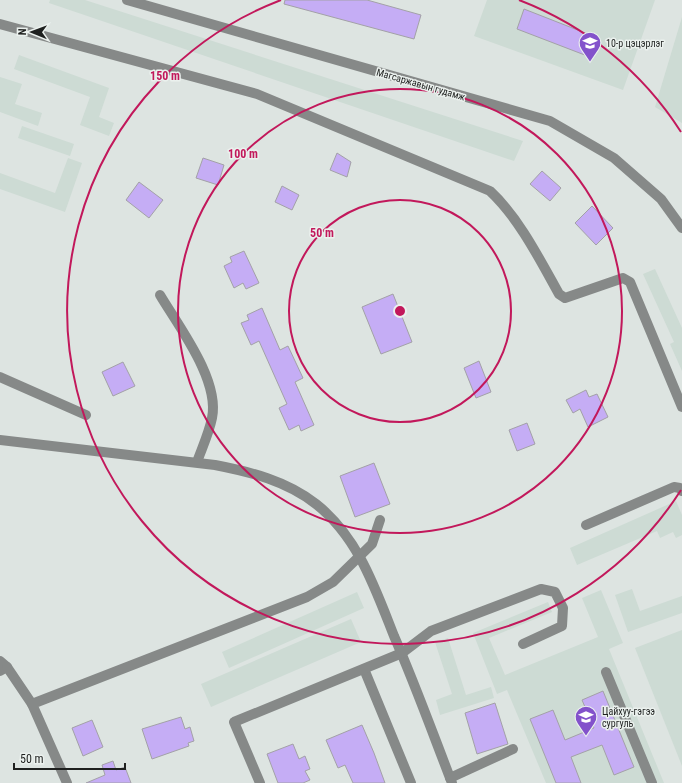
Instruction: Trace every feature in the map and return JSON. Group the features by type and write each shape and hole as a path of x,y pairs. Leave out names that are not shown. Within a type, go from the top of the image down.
{"street":[{"name":"Магсаржавын гудамж","path":"128,0 550,121 614,158 661,199 682,228"},
{"path":"0,24 257,94 490,191 500,201 535,252 559,294 565,298 623,278 630,282 682,407"},
{"path":"160,295 197,358 212,391 212,417 197,462"},
{"path":"0,377 86,415"},
{"path":"0,440 197,462 249,472 291,488 315,504 335,522 360,557 368,572 402,653 451,781 513,748"},
{"path":"586,525 674,488 680,488 682,491"},
{"path":"32,704 307,596 333,582 360,557 372,544 380,520"},
{"path":"260,783 234,722 402,653 431,631 541,589 555,592 563,608 562,626 523,644"},
{"path":"2,666 32,704 67,783"},
{"path":"364,669 411,783"},
{"path":"606,672 652,783"}],"shaded area":[{"path":"50,0 85,0 523,141 514,161 49,3"},
{"name":"10-р цэцэрлэг","path":"487,0 655,0 623,90 474,36"},
{"path":"682,17 682,123 655,107"},
{"path":"19,55 109,88 99,117 114,123 109,136 80,125 90,97 14,69"},
{"path":"0,77 22,84 15,104 42,113 38,126 0,112"},
{"path":"22,126 74,144 70,156 18,138"},
{"path":"68,158 82,163 65,212 0,189 0,173 55,193"},
{"path":"655,269 682,328 682,371 670,344 674,342 643,274"},
{"path":"676,501 682,515 682,535 676,538 673,532 660,538 657,531 577,565 570,548"},
{"path":"632,589 640,611 682,596 682,613 628,632 615,595"},
{"name":"Цайхуу-гэгээ сургуль","path":"601,590 623,643 609,649 664,783 546,783 507,690 497,694 473,633 548,602 552,612 489,638 505,675 598,637 582,598"},
{"path":"357,592 364,608 229,668 222,652"},
{"path":"351,619 361,642 211,707 201,684"},
{"path":"682,630 682,766 635,648"},
{"path":"448,638 466,695 491,687 494,698 440,715 436,700 452,694 435,642"}],"building":[{"path":"285,0 367,0 421,15 414,39 284,4"},
{"name":"10-р цэцэрлэг","path":"524,9 598,38 590,57 517,29"},
{"path":"337,153 351,162 347,177 330,170"},
{"path":"203,158 224,165 218,185 196,178"},
{"path":"542,171 561,188 550,201 530,184"},
{"path":"139,182 163,200 149,218 126,200"},
{"path":"282,186 299,195 292,210 275,202"},
{"path":"592,206 613,228 596,245 575,223"},
{"path":"244,251 259,283 246,289 243,283 234,288 224,266 232,262 230,257"},
{"path":"393,294 412,342 381,354 362,307"},
{"path":"262,308 280,350 288,346 303,378 295,382 314,425 301,431 299,425 289,430 279,408 287,404 259,341 251,345 241,323 249,320 247,315"},
{"path":"479,361 491,392 476,398 464,368"},
{"path":"123,362 135,386 113,396 102,372"},
{"path":"586,390 589,397 597,394 608,417 588,427 580,409 573,413 566,400"},
{"path":"527,423 535,444 517,451 509,430"},
{"path":"374,463 390,504 355,517 340,476"},
{"path":"603,691 634,767 614,775 602,745 571,757 581,783 556,783 530,719 553,710 565,740 594,728 582,700"},
{"path":"495,703 508,744 477,754 465,713"},
{"path":"181,717 185,729 190,727 194,741 188,743 189,746 152,759 142,729"},
{"path":"92,720 103,747 83,756 72,728"},
{"path":"362,725 385,783 353,783 345,765 338,768 326,740"},
{"path":"293,744 299,759 305,756 310,769 305,771 310,780 303,783 278,783 267,754"},
{"path":"113,761 116,770 125,767 131,783 86,783 105,775 102,765"}],"place":[{"name":"10-р цэцэрлэг","path":"590,62"},
{"name":"Цайхуу-гэгээ сургуль","path":"586,736"}]}
